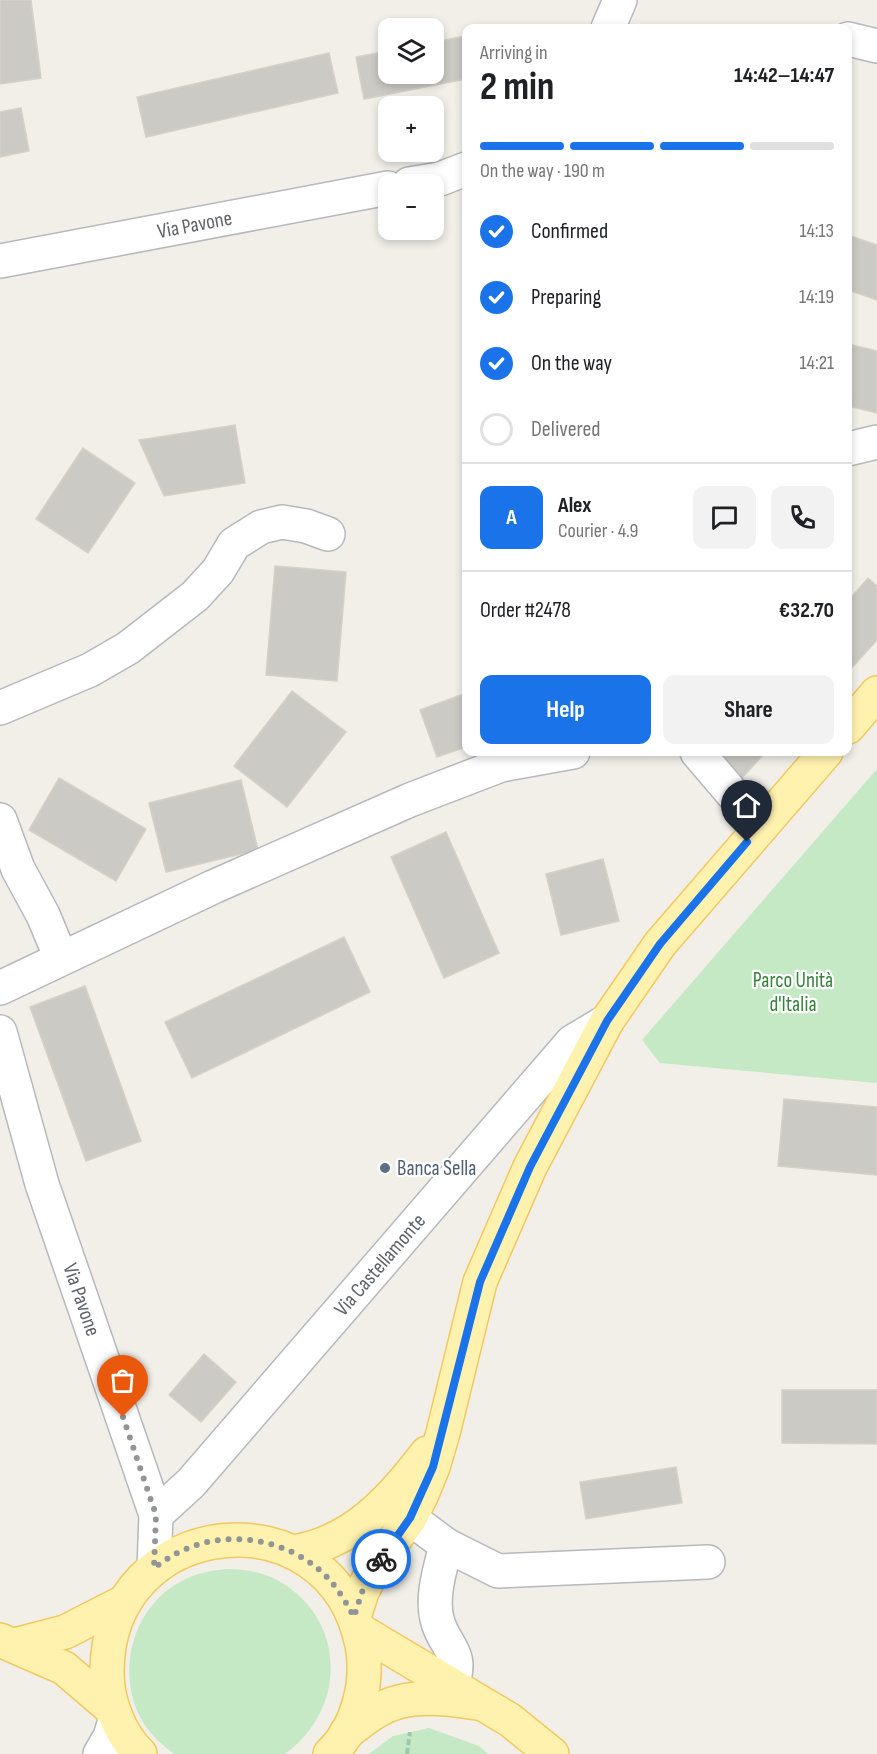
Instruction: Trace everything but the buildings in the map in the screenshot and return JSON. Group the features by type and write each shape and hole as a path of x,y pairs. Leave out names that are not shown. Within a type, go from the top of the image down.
{"main road":[{"path":"852,722 877,693"},
{"name":"Via Castellamonte","path":"356,1623 362,1592 374,1568 410,1518 433,1467 480,1282 530,1167 607,1021 660,944 823,756"},
{"name":"Via Castellamonte","path":"292,1552 323,1545 357,1527 374,1514 406,1481 443,1433"},
{"path":"114,1713 107,1682 107,1654 112,1627 124,1602 142,1579 154,1568 185,1549 207,1542 231,1539 255,1540 292,1552 325,1575 342,1596 356,1623 364,1656 363,1682 357,1708 336,1748"},
{"path":"8,1643 64,1632 124,1602"},
{"path":"356,1623 510,1720 552,1754"},
{"path":"8,1643 64,1668 114,1713 140,1754"},
{"path":"336,1748 378,1710 405,1700 448,1699 484,1704"}],"street":[{"path":"852,40 877,46"},
{"path":"444,177 462,170"},
{"name":"Via Pavone","path":"0,261 378,190"},
{"path":"852,447 877,442"},
{"path":"0,708 90,670 128,648 195,596 218,571 234,544 261,527 282,522 306,526 328,534"},
{"path":"0,988 213,887 410,800 501,765 551,756"},
{"path":"700,756 761,827"},
{"path":"0,820 18,869 43,915 61,958"},
{"name":"Via Castellamonte","path":"156,1515 191,1483 572,1041 607,1021"},
{"name":"Via Pavone","path":"0,1032 42,1184 156,1515 154,1568"},
{"path":"410,1518 446,1545 498,1571 708,1562"},
{"path":"446,1545 435,1594 436,1619 457,1662 457,1672 452,1684"},
{"path":"100,1754 110,1737 114,1713"}],"path":[{"path":"407,1754 410,1732"}],"green space":[{"name":"Parco Unità d'Italia","path":"877,769 877,1083 660,1063 642,1040"},
{"path":"226,1569 266,1575 296,1593 314,1613 326,1636 330,1661 329,1687 321,1711 306,1734 285,1754 174,1754 149,1731 138,1713 132,1695 129,1676 134,1638 152,1605 187,1578"},
{"path":"429,1728 479,1746 488,1754 369,1754 393,1736"}],"way so far":[{"path":"123,1417 156,1515 154,1568 185,1549 207,1542 231,1539 255,1540 292,1552 325,1575 342,1596 354,1617 362,1592 381,1559"}],"place":[{"name":"Banca Sella","path":"385,1168"}],"route":[{"path":"381,1559 410,1518 433,1467 480,1282 530,1167 607,1021 660,944 747,842"}]}
